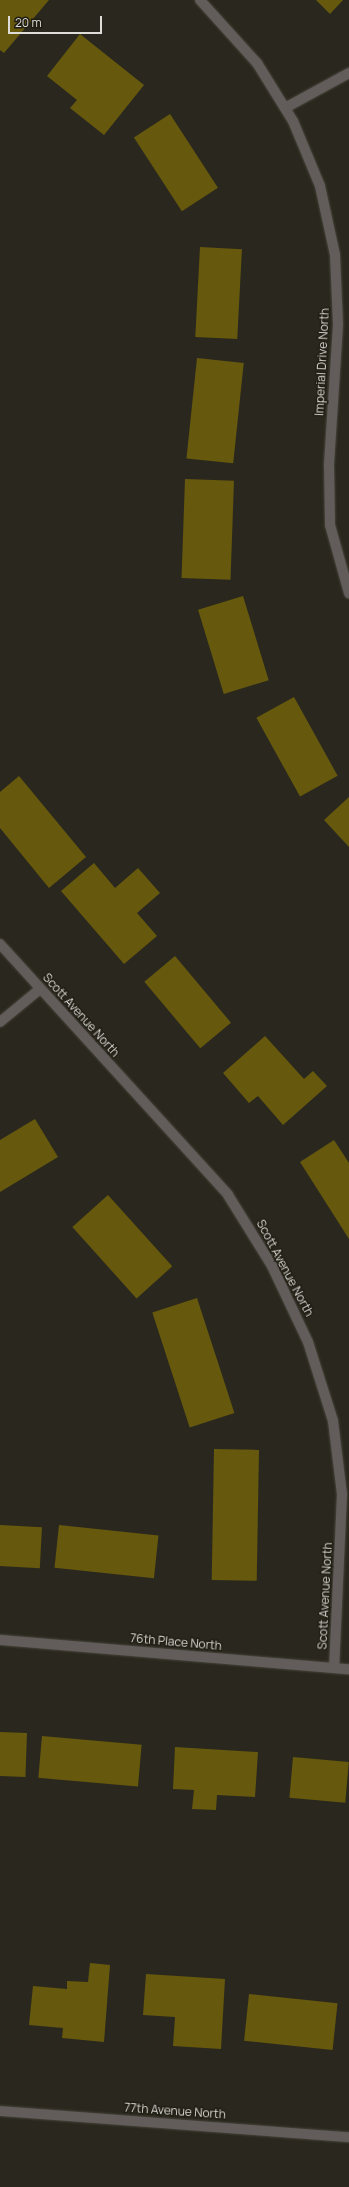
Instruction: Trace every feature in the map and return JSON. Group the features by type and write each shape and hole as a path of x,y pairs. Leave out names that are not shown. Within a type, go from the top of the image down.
{"street":[{"name":"Imperial Drive North","path":"200,0 257,63 285,108 320,186 335,255 338,325 329,465 330,525 349,593"},
{"path":"285,108 349,73"},
{"name":"Scott Avenue North","path":"0,944 228,1195 272,1266 308,1342 333,1421 342,1494 334,1668"},
{"path":"0,1022 40,989"},
{"name":"76th Place North","path":"0,1640 349,1669"},
{"name":"77th Avenue North","path":"0,2111 349,2137"}],"building":[{"path":"0,0 49,0 4,53 0,50"},
{"path":"316,0 343,0 330,14"},
{"path":"80,34 144,85 104,135 70,108 77,100 47,76"},
{"path":"170,114 218,188 182,211 134,137"},
{"path":"200,247 242,249 237,339 195,337"},
{"path":"197,358 244,363 233,463 186,458"},
{"path":"185,479 234,481 231,580 182,578"},
{"path":"243,596 269,680 224,694 198,610"},
{"path":"294,697 338,776 300,797 256,718"},
{"path":"19,776 86,857 49,888 0,828 0,792"},
{"path":"349,797 349,847 324,820"},
{"path":"94,863 115,888 138,868 160,893 137,913 157,936 124,964 61,891"},
{"path":"175,956 231,1023 200,1048 144,982"},
{"path":"265,1036 304,1079 313,1071 327,1086 283,1125 258,1096 249,1103 223,1073"},
{"path":"35,1119 58,1157 0,1192 0,1140"},
{"path":"334,1140 349,1163 349,1239 300,1162"},
{"path":"108,1195 172,1266 137,1298 72,1227"},
{"path":"197,1298 234,1413 190,1428 152,1313"},
{"path":"214,1449 259,1450 257,1581 212,1580"},
{"path":"0,1525 42,1527 40,1568 0,1566"},
{"path":"59,1525 158,1535 154,1578 55,1568"},
{"path":"0,1732 27,1733 25,1777 0,1776"},
{"path":"42,1736 142,1745 138,1787 38,1778"},
{"path":"175,1747 258,1752 255,1797 217,1795 216,1810 192,1809 194,1790 173,1789"},
{"path":"293,1757 349,1762 345,1803 289,1798"},
{"path":"90,1963 110,1965 104,2042 62,2038 63,2028 29,2025 33,1986 67,1989 67,1981 88,1982"},
{"path":"146,1974 225,1979 221,2049 173,2046 175,2017 143,2015"},
{"path":"249,1994 338,2003 333,2050 244,2041"}]}
